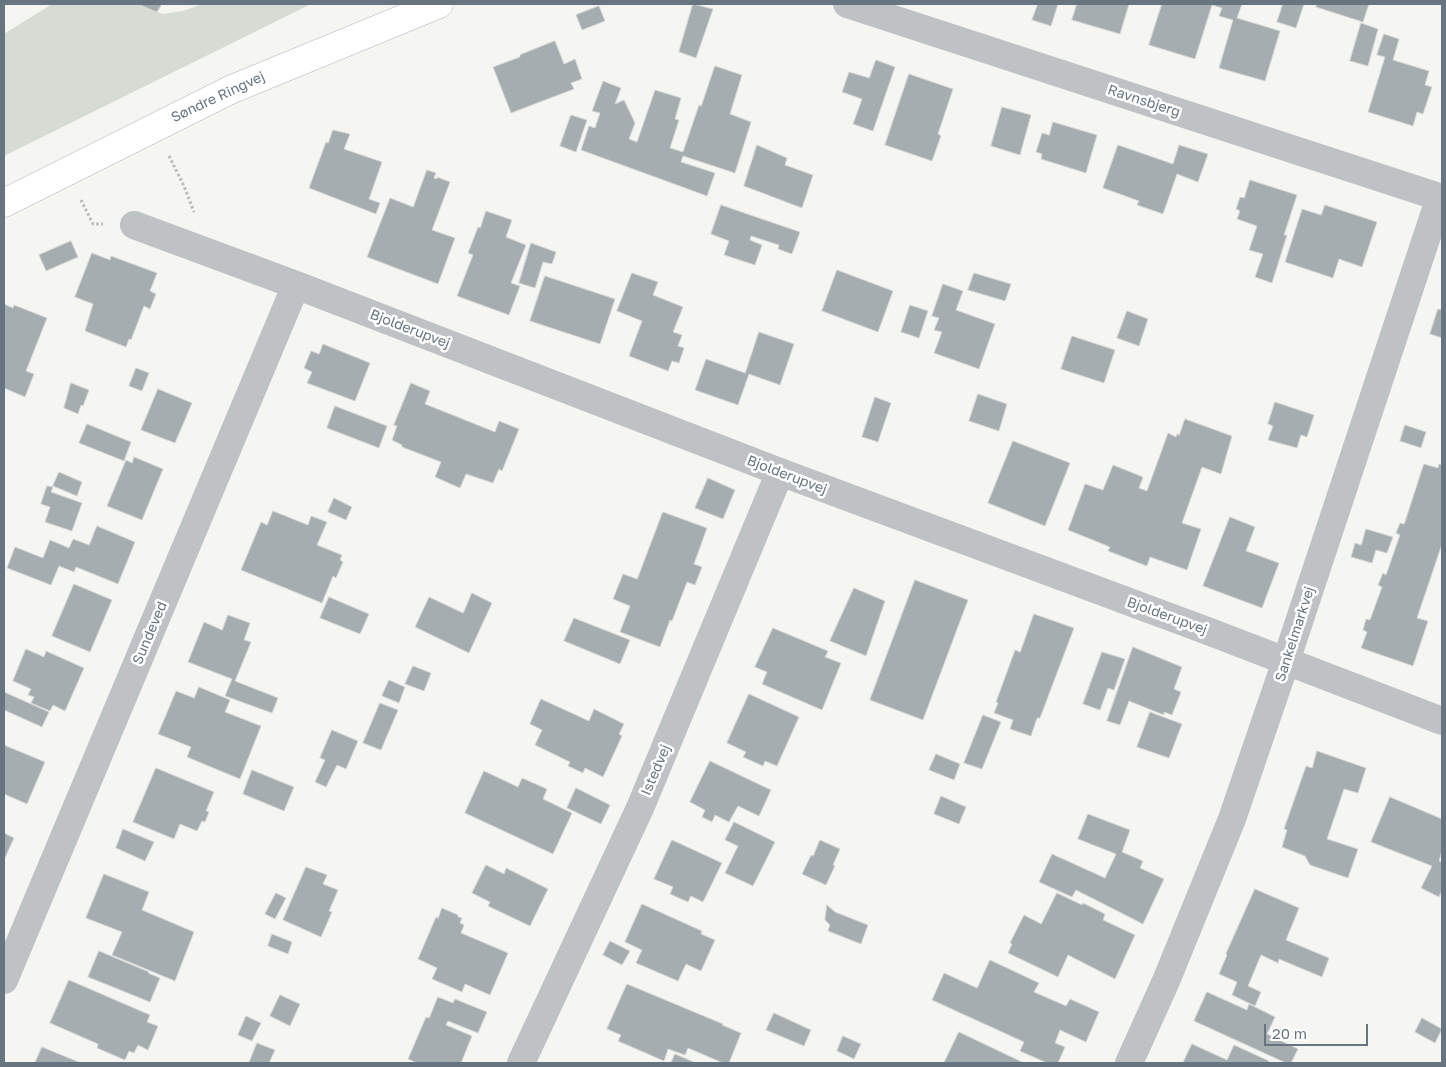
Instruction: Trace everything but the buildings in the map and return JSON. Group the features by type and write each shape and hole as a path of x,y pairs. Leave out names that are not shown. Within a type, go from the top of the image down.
{"main road":[{"name":"Søndre Ringvej","path":"4,203 230,90 439,4"}],"street":[{"name":"Ravnsbjerg","path":"846,4 1441,197"},
{"name":"Sankelmarkvej","path":"1129,1063 1166,981 1232,819 1441,197"},
{"name":"Bjolderupvej","path":"134,225 296,285 780,472 1286,661 1442,722"},
{"name":"Sundeved","path":"4,980 296,285"},
{"name":"Istedvej","path":"521,1063 640,808 780,472"}],"path":[{"path":"155,127 184,186 208,253"},
{"path":"67,170 93,224 134,225"}],"shaded area":[{"path":"52,4 136,4 163,14 183,11 202,4 311,4 4,156 4,34"}]}
